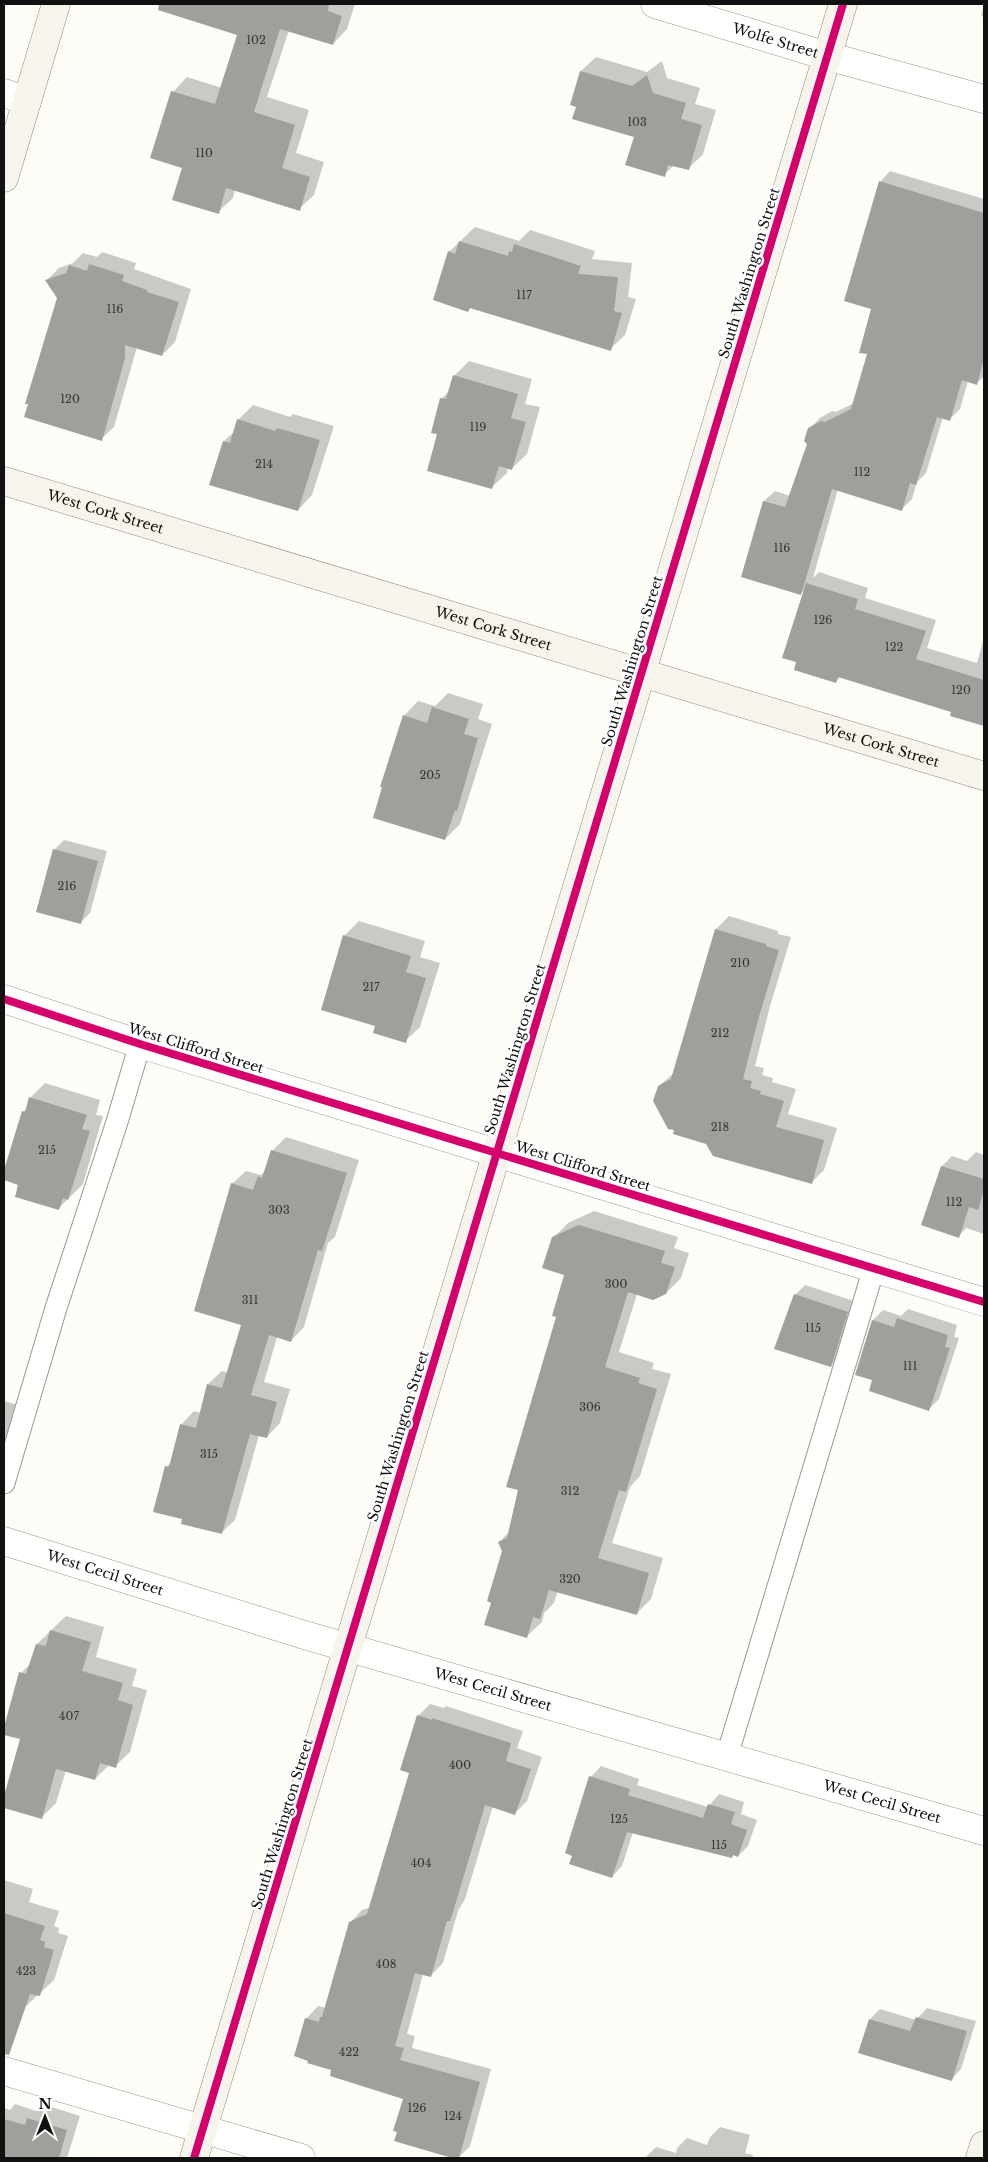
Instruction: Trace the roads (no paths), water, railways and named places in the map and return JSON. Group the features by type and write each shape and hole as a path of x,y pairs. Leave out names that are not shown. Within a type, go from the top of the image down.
{"street":[{"path":"4,178 16,97 56,4"},
{"name":"Wolfe Street","path":"656,4 827,56 984,99"},
{"name":"South Washington Street","path":"194,2158 843,4"},
{"name":"West Cork Street","path":"4,481 984,776"},
{"name":"West Clifford Street","path":"4,999 140,1044 984,1302"},
{"name":"West Cecil Street","path":"4,1541 348,1647 984,1831"},
{"path":"4,2070 301,2158"},
{"path":"980,2158 984,2145"}],"lane":[{"path":"4,1483 53,1317 140,1044"},
{"path":"727,1756 874,1268"}]}
